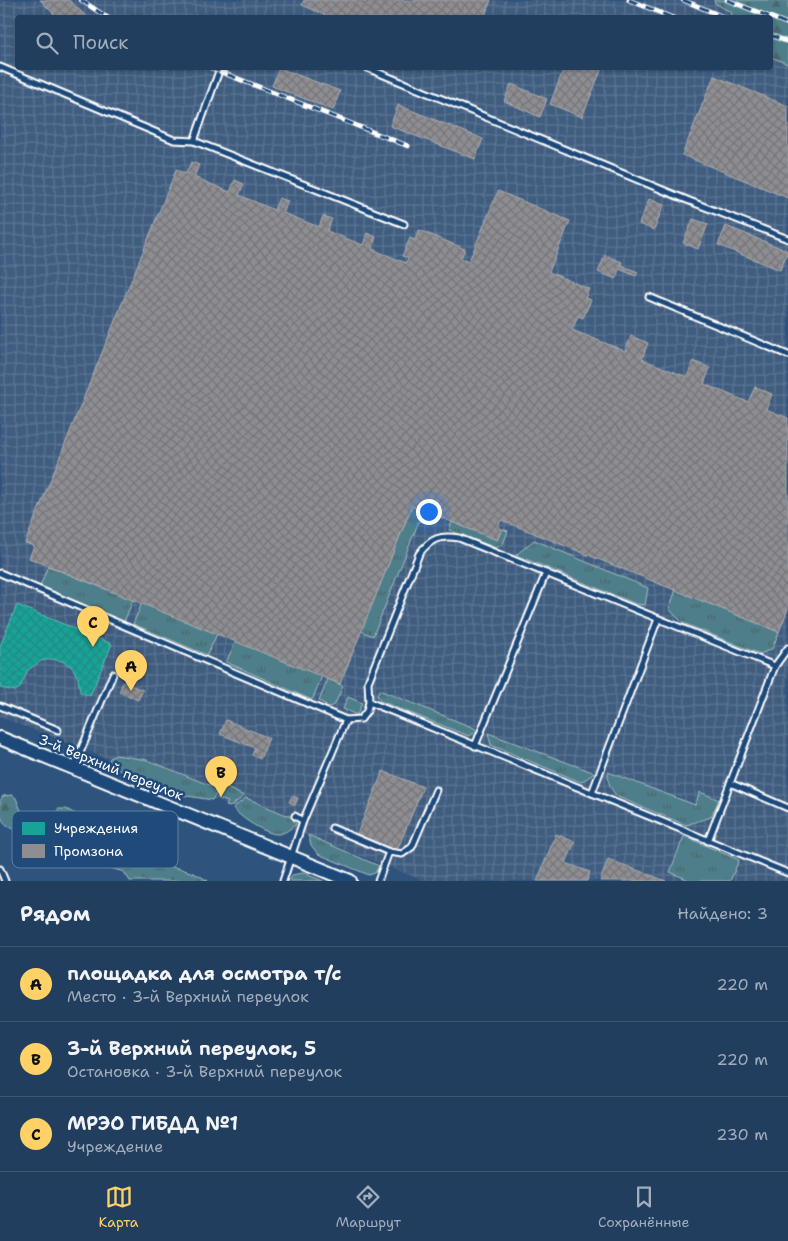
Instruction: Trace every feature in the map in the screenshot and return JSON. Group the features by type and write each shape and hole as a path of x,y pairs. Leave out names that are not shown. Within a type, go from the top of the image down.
{"street":[{"name":"3-й Верхний переулок","path":"0,738 350,881"}],"lane":[{"path":"0,67 174,140 194,141 404,224"},
{"path":"194,141 220,70"},
{"path":"372,70 687,200 788,239"},
{"path":"649,297 788,355"},
{"path":"0,573 346,720 361,719 367,711 369,702 368,682 419,554 426,545 436,538 447,536 459,538 775,666"},
{"path":"475,746 546,573"},
{"path":"592,793 658,619"},
{"path":"708,840 775,666 788,648"},
{"path":"74,767 113,674"},
{"path":"369,702 788,872"},
{"path":"0,706 58,730"},
{"path":"283,881 303,821 346,720"},
{"path":"730,783 788,808"},
{"path":"332,828 389,852 402,854 412,846 436,790"},
{"path":"295,816 303,821"},
{"path":"378,881 389,852"},
{"path":"0,868 5,881"}],"shaded area":[{"path":"0,0 788,0 788,881 425,881 0,717"}],"green space":[{"path":"714,0 788,0 788,64 773,58 773,15 732,15 732,13 715,3"},
{"path":"412,506 423,511 373,636 361,631"},
{"path":"452,522 497,540 502,529 508,531 503,544 496,548 449,530"},
{"path":"534,540 648,588 645,605 636,604 516,555"},
{"path":"48,566 133,600 124,622 40,586"},
{"path":"676,590 779,632 772,649 760,654 683,623 669,609"},
{"path":"142,603 217,634 207,655 133,624"},
{"path":"236,641 322,676 312,700 226,662"},
{"path":"328,679 343,686 335,704 330,707 319,701"},
{"path":"379,690 474,728 477,731 469,736 380,701 377,696"},
{"path":"348,697 362,703 357,715 343,709"},
{"path":"488,733 595,773 581,782 491,745"},
{"path":"116,755 147,760 219,789 212,800 181,795 107,765 110,758"},
{"path":"608,772 695,805 700,792 719,800 711,817 686,825 618,797 610,786"},
{"path":"227,788 244,796 230,807 226,806 228,802 217,798 220,792"},
{"path":"12,795 16,798 21,811 12,811 12,828 4,822 0,814 0,803 3,796"},
{"path":"246,798 291,817 296,824 286,832 278,834 261,829 241,816 233,808"},
{"path":"58,809 66,809 70,811 57,811"},
{"path":"308,835 379,866 375,873 369,875 318,854 311,845"},
{"path":"684,836 739,860 730,881 691,881 670,872"},
{"path":"111,868 176,868 191,872 208,881 130,881 124,872"},
{"path":"303,873 323,881 290,881 292,875"}],"building: Учреждения":[{"path":"17,605 112,644 90,696 80,692 78,678 72,667 62,661 52,659 41,661 28,670 20,688 15,691 0,688 0,646"}],"building: Промзона":[{"path":"40,0 69,0 85,15 55,15"},
{"path":"304,0 491,0 485,15 325,15 302,5"},
{"path":"278,70 284,70 340,91 333,110 272,86"},
{"path":"563,70 601,70 582,117 550,104"},
{"path":"714,76 788,106 788,198 682,155"},
{"path":"511,84 547,99 540,117 504,101"},
{"path":"398,105 483,139 475,159 390,126"},
{"path":"191,162 199,165 194,177 230,192 235,180 244,184 239,195 274,210 279,198 288,201 283,213 319,227 323,216 332,219 327,231 363,245 367,233 376,237 372,249 406,263 408,258 402,256 410,238 415,240 419,230 465,249 461,258 469,261 498,191 570,221 549,272 589,289 585,298 591,300 583,318 578,316 572,330 625,351 631,336 648,343 642,359 687,377 693,361 710,368 704,384 748,402 755,387 772,394 766,409 788,418 788,609 779,632 501,520 498,527 502,529 497,540 412,506 340,684 29,558 34,546 25,543 176,170 186,174"},
{"path":"649,199 664,205 654,230 639,224"},
{"path":"693,219 708,224 698,249 683,243"},
{"path":"726,226 788,251 780,270 718,245"},
{"path":"605,255 622,262 621,265 638,272 636,276 619,269 616,279 598,272"},
{"path":"123,682 143,690 138,700 119,692"},
{"path":"226,720 269,738 260,759 252,755 255,748 220,734"},
{"path":"383,771 423,787 396,853 356,836"},
{"path":"292,796 298,798 295,805 289,802"},
{"path":"556,834 575,842 566,863 590,872 587,881 537,881"},
{"path":"608,859 666,881 600,881"}],"railway":[{"path":"81,0 104,15"},
{"path":"629,0 666,15"},
{"path":"683,0 719,15"},
{"path":"727,0 765,15"},
{"path":"773,18 788,24"},
{"path":"773,36 788,42"},
{"path":"216,70 408,146"}],"place":[{"name":"МРЭО ГИБДД №1","path":"93,647"},
{"name":"площадка для осмотра т/с","path":"131,691"},
{"name":"3-й Верхний переулок, 5","path":"221,797"}]}
